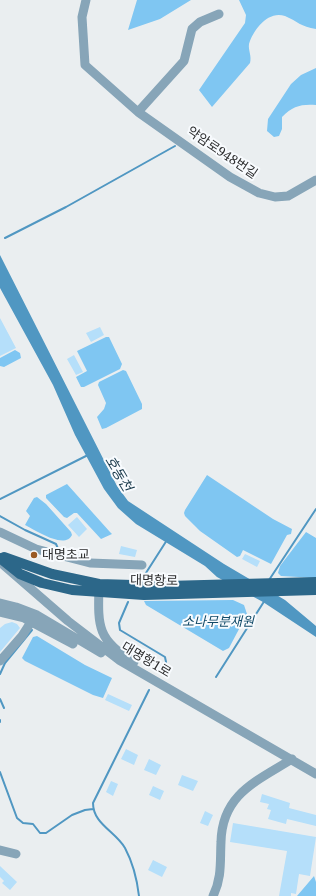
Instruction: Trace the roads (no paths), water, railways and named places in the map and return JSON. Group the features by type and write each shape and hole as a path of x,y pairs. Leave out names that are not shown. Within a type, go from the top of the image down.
{"main road":[{"name":"대명항로","path":"0,557 99,588 144,595 316,590"},
{"name":"대명항로","path":"99,588 316,582"}],"street":[{"name":"약암로948번길","path":"86,0 82,17 86,65 138,112 225,174 265,196 288,196 316,180"},
{"path":"138,112 184,61 192,29 200,22 219,14"},
{"name":"대명항로","path":"0,532 36,549 90,563 142,565"},
{"name":"대명항1로","path":"0,562 68,621 119,660 316,774"},
{"name":"대명항1로","path":"99,588 99,615 101,632 111,645 131,660 262,737 292,759"},
{"path":"0,603 37,615 98,652"},
{"path":"0,612 24,618 73,644 119,660"},
{"path":"0,661 22,636 31,622"},
{"path":"213,896 220,877 221,837 223,823 229,807 242,791 292,759"},
{"path":"0,850 16,854"}],"waterway":[{"path":"5,238 66,207 175,146"},
{"path":"0,499 88,455"},
{"path":"269,580 316,509"},
{"path":"0,516 25,530 56,544 59,551"},
{"path":"144,576 167,540"},
{"path":"216,677 265,600"},
{"path":"128,602 119,623 120,630 165,657 166,662 162,669"},
{"path":"0,674 5,663 32,630"},
{"path":"139,896 134,871 128,854 121,842 100,822 94,810 93,803 149,690"},
{"path":"0,699 4,708"},
{"path":"0,772 17,818 23,823 33,824 40,833 46,833 72,815 85,810 93,809"}],"place":[{"name":"대명초교","path":"34,555"}],"water label":[{"name":"호동천","path":"118,474"}],"park label":[{"name":"소나무분재원","path":"218,622"}]}
